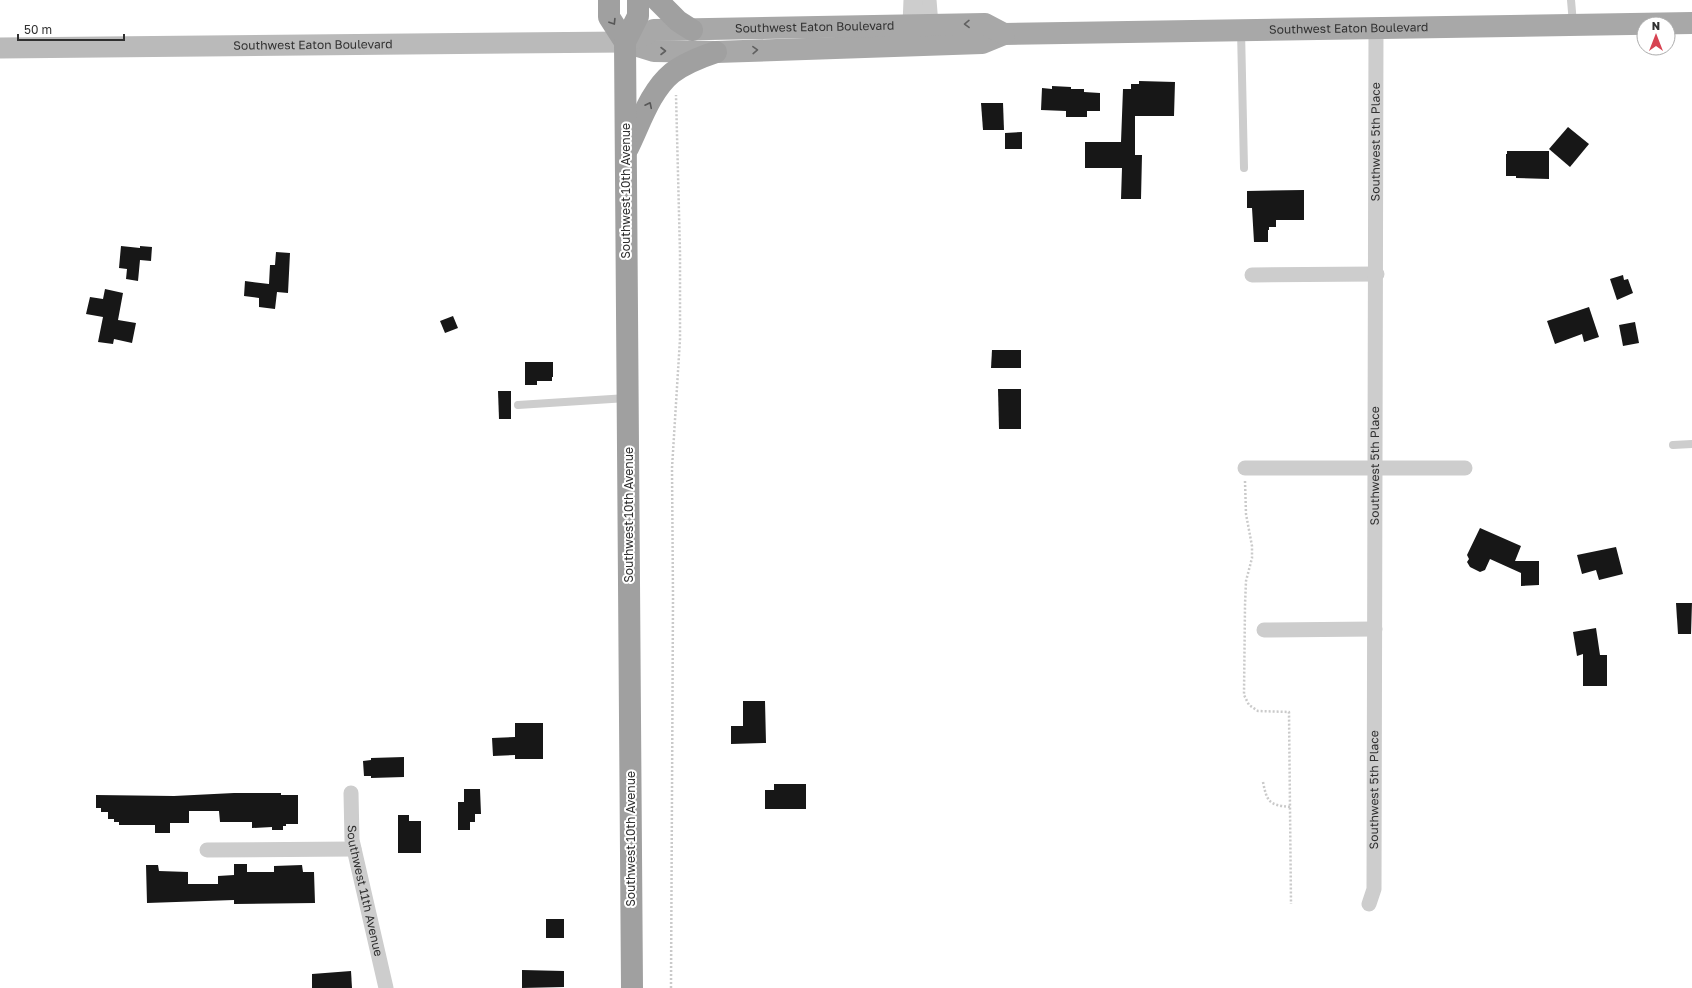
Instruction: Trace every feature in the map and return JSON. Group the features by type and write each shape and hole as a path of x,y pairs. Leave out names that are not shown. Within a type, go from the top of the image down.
{"highway":[{"path":"609,0 609,17 625,42"},
{"name":"Southwest 10th Avenue","path":"632,988 625,42 638,16 638,0"},
{"path":"657,0 678,21 692,30"},
{"path":"626,153 652,98 670,74 688,63 716,52"}],"main road":[{"name":"Southwest Eaton Boulevard","path":"0,48 625,42 654,51 716,52 982,43 1004,34 1692,23"},
{"name":"Southwest Eaton Boulevard","path":"625,42 654,30 985,24 1004,34"},
{"path":"857,47 884,36 918,35 920,25"}],"street":[{"path":"913,0 920,25"},
{"path":"920,25 927,0"},
{"name":"Southwest 5th Place","path":"1369,904 1374,889 1377,274 1376,28"},
{"path":"1252,275 1377,274"},
{"path":"1245,468 1465,468"},
{"path":"1264,630 1375,629"},
{"name":"Southwest 11th Avenue","path":"351,793 354,849 386,988"},
{"path":"207,850 354,849"}],"lane":[{"path":"1571,0 1573,25"},
{"path":"1241,30 1244,168"},
{"path":"518,405 628,398"},
{"path":"1673,445 1692,444"}],"path":[{"path":"670,74 676,79 680,253 680,339 672,468 673,598 671,988"},
{"path":"1245,468 1246,514 1252,552 1246,581 1244,695 1249,705 1258,711 1289,712 1291,904"},
{"path":"1262,782 1266,797 1271,803 1278,806 1290,807"}],"building":[{"path":"1139,81 1175,82 1174,116 1135,116 1135,155 1142,155 1141,199 1121,199 1122,168 1085,168 1085,142 1121,142 1123,89 1131,89 1131,84 1139,84"},
{"path":"1052,86 1071,87 1071,89 1084,89 1084,92 1100,93 1100,111 1087,111 1087,117 1066,117 1066,111 1041,110 1042,88 1052,89"},
{"path":"981,103 1003,103 1004,130 983,130"},
{"path":"1568,127 1589,144 1570,167 1549,149"},
{"path":"1022,132 1022,149 1005,149 1005,133"},
{"path":"1507,151 1549,151 1549,179 1516,178 1516,176 1506,176"},
{"path":"1304,190 1304,220 1276,220 1276,227 1269,227 1268,242 1254,242 1252,208 1247,208 1247,191"},
{"path":"121,246 140,248 140,246 152,247 151,261 140,260 138,281 126,279 127,269 119,268"},
{"path":"276,252 290,253 288,293 277,292 275,309 259,307 259,298 244,296 245,281 269,284 270,265 275,265"},
{"path":"1623,275 1624,280 1628,279 1633,293 1617,300 1610,279"},
{"path":"105,289 123,293 118,320 136,323 132,343 114,339 113,344 98,342 103,317 86,314 90,297 103,299"},
{"path":"1589,307 1599,337 1584,342 1582,334 1555,344 1547,321"},
{"path":"453,316 458,328 445,333 440,321"},
{"path":"1635,322 1639,343 1623,346 1619,325"},
{"path":"992,350 1021,350 1021,368 991,368"},
{"path":"525,362 553,362 552,381 537,381 537,385 525,385"},
{"path":"998,389 1021,389 1021,429 999,429"},
{"path":"498,391 511,391 511,419 499,419"},
{"path":"1480,528 1521,546 1515,561 1539,561 1539,585 1521,586 1521,573 1490,559 1485,570 1480,572 1470,567 1467,562 1469,559 1467,555"},
{"path":"1616,547 1623,574 1599,580 1596,570 1582,574 1577,555"},
{"path":"1676,603 1692,603 1691,634 1678,634"},
{"path":"1596,628 1600,655 1607,655 1607,686 1583,686 1583,654 1577,656 1573,632"},
{"path":"743,701 765,701 766,743 731,744 731,726 743,726"},
{"path":"515,723 543,723 543,759 515,759 515,755 493,756 492,738 515,737"},
{"path":"404,757 404,777 371,778 371,776 364,776 363,761 371,760 371,758"},
{"path":"774,784 806,784 806,809 765,809 765,790 774,790"},
{"path":"464,789 480,789 481,814 475,814 475,822 470,822 470,830 458,830 458,802 464,802"},
{"path":"234,793 281,793 281,795 298,795 298,824 286,824 286,826 283,826 283,830 272,830 272,827 252,828 252,822 220,822 219,811 189,811 189,823 170,823 170,833 155,833 155,825 119,825 119,822 114,822 114,819 108,819 108,812 101,812 101,808 96,808 96,795 174,796"},
{"path":"398,815 409,815 409,821 421,821 421,853 398,853"},
{"path":"234,864 247,864 247,872 274,872 274,866 302,865 303,872 314,872 315,903 234,904 234,900 147,903 146,865 158,865 159,871 188,872 188,884 218,884 218,876 234,875"},
{"path":"546,919 564,919 564,938 546,938"},
{"path":"522,970 564,971 564,987 522,988"},
{"path":"351,971 352,988 312,988 312,974"}]}
